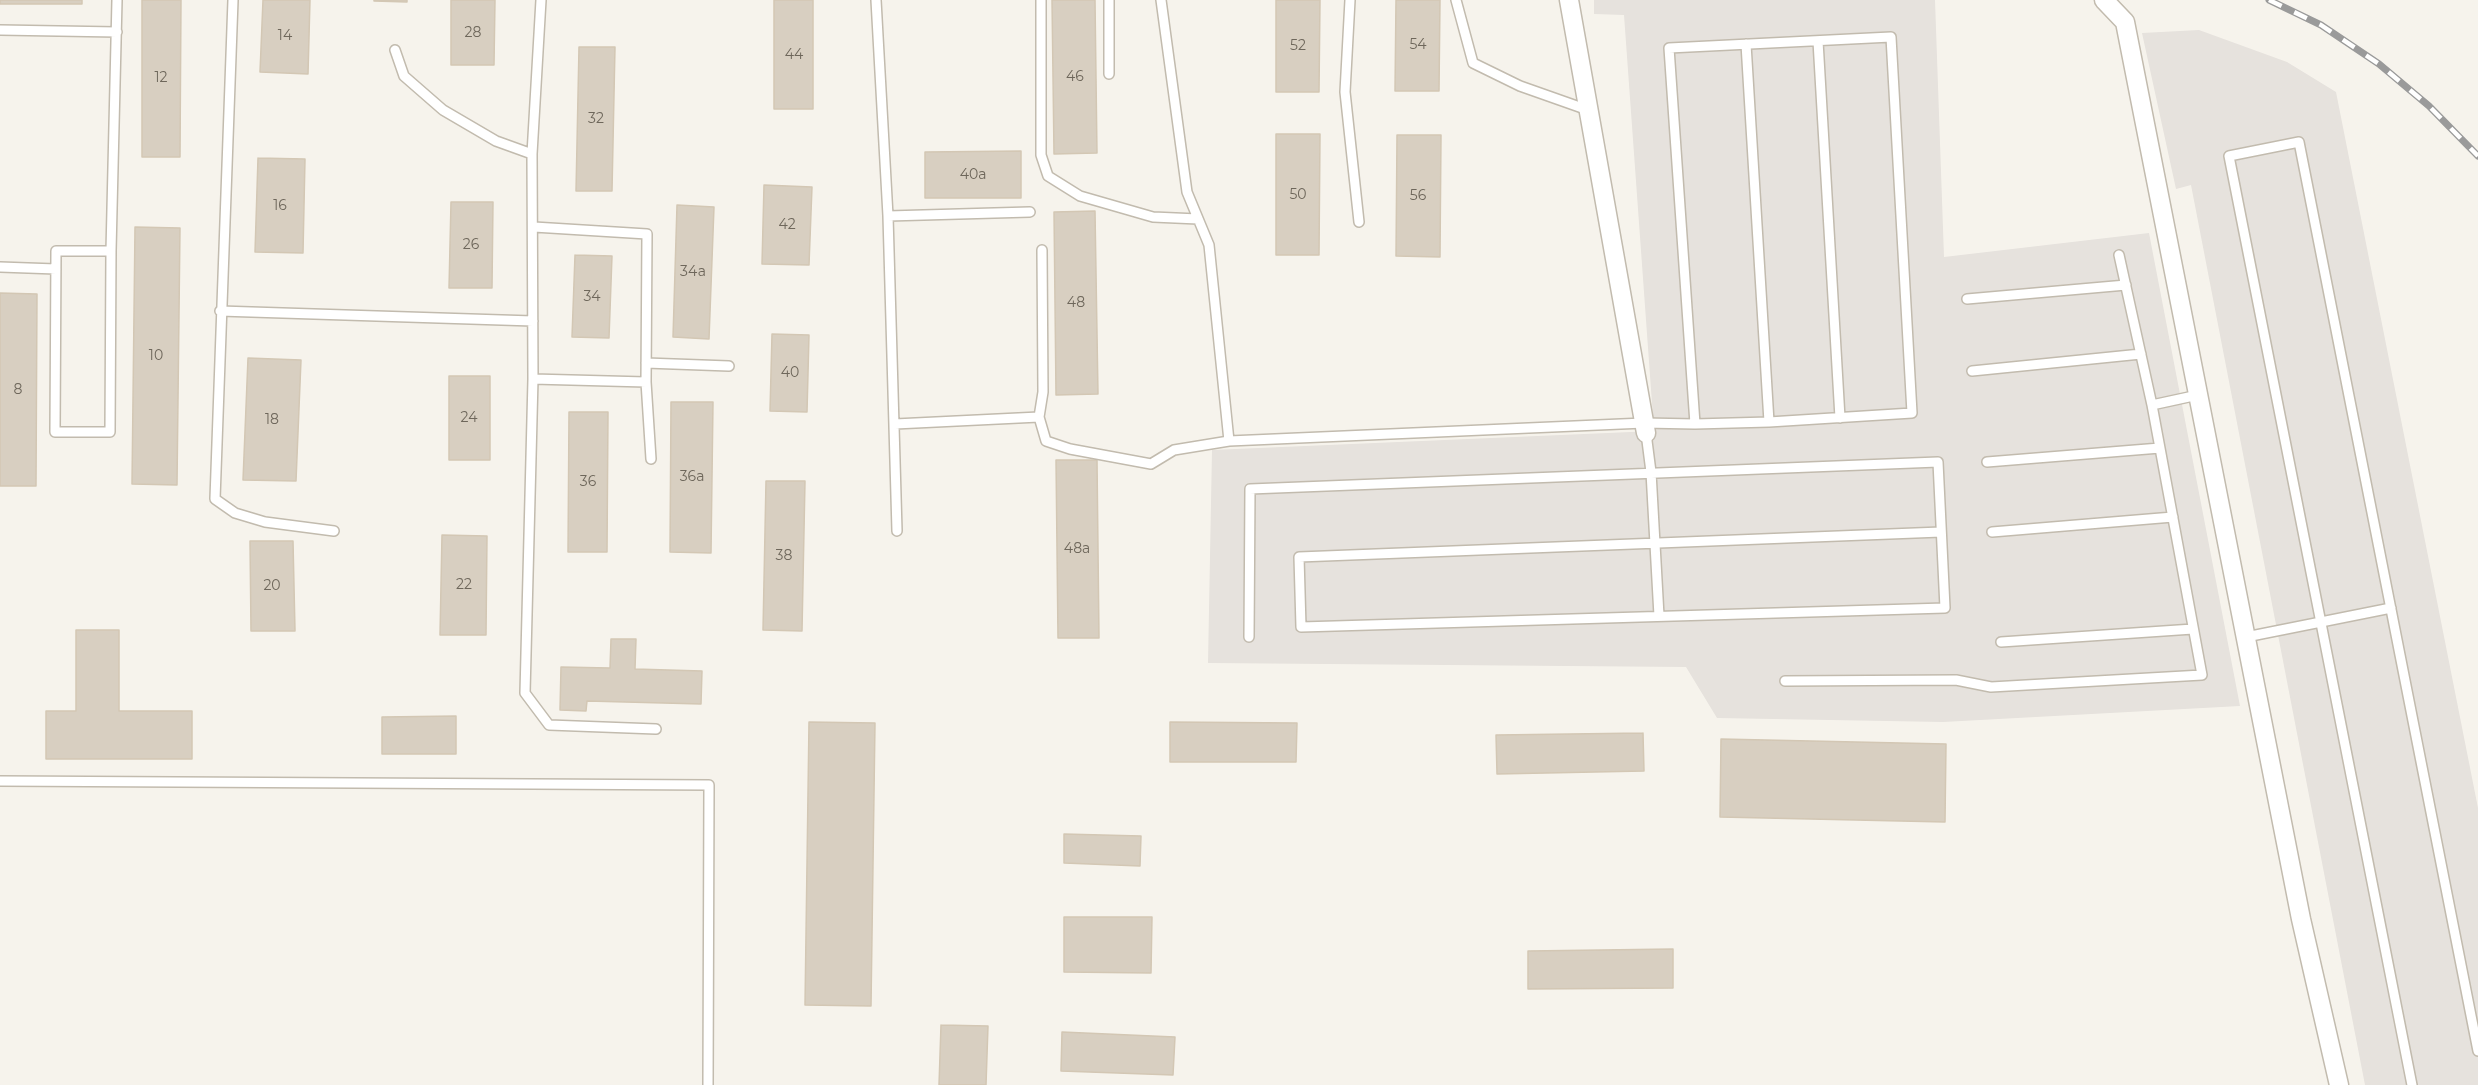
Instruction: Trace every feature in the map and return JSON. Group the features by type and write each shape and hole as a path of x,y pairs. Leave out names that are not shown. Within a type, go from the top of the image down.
{"street":[{"path":"1569,0 1645,428"},
{"path":"2104,0 2125,22 2301,919 2339,1085"}],"lane":[{"path":"111,252 56,251 55,432 110,432 111,252 117,0"},
{"path":"233,0 214,499 235,513 265,522 334,531"},
{"path":"541,0 532,154 533,379 525,693 549,725 656,729"},
{"path":"876,0 888,216 897,531"},
{"path":"1041,0 1041,154 1048,177 1080,195 1153,217 1198,219"},
{"path":"1108,0 1109,74"},
{"path":"1161,0 1187,192 1209,245 1229,441"},
{"path":"1350,0 1346,92 1359,222"},
{"path":"1456,0 1473,63 1520,86 1588,110"},
{"path":"0,30 117,32"},
{"path":"1042,250 1043,392 1039,417 1046,441 1070,449 1151,464 1174,450 1229,441 1645,428 1912,413 1891,38 1669,48 1695,424"},
{"path":"1818,41 1840,418"},
{"path":"1746,44 1769,422"},
{"path":"395,50 404,76 443,110 496,141 532,154"},
{"path":"2412,1085 2229,156 2299,142 2478,1051"},
{"path":"888,216 1030,212"},
{"path":"534,227 647,234 646,382 651,459"},
{"path":"1785,681 1956,680 1991,687 2202,675 2152,405 2119,255"},
{"path":"0,267 56,269"},
{"path":"1967,299 2126,285"},
{"path":"220,311 532,321"},
{"path":"1972,371 2140,354"},
{"path":"646,363 729,366"},
{"path":"533,379 646,382"},
{"path":"2152,405 2198,395"},
{"path":"895,424 1039,417"},
{"path":"1645,428 1651,472 1659,616"},
{"path":"1987,462 2160,448"},
{"path":"1249,637 1250,489 1938,462 1945,608 1301,627 1299,557 1941,532"},
{"path":"1992,532 2173,517"},
{"path":"2246,637 2391,608"},
{"path":"2001,642 2193,629"},
{"path":"0,781 709,785 708,1085"}],"shaded area":[{"path":"1594,0 1935,0 1944,257 2149,233 2240,706 1943,722 1717,718 1686,667 1208,663 1212,450 1654,431 1624,15 1594,14"},
{"path":"2199,30 2287,62 2336,92 2478,808 2478,1085 2365,1085 2191,185 2176,189 2142,33"}],"building":[{"path":"0,0 82,0 82,4 0,4"},
{"path":"142,0 181,0 180,157 142,157"},
{"path":"263,0 310,0 308,74 260,72"},
{"path":"407,0 407,2 374,1"},
{"path":"451,0 495,0 494,65 451,65"},
{"path":"774,0 813,0 813,109 774,109"},
{"path":"1052,0 1095,0 1097,153 1054,154"},
{"path":"1276,0 1320,0 1319,92 1276,92"},
{"path":"1396,0 1440,0 1439,91 1395,91"},
{"path":"579,47 615,47 612,191 576,191"},
{"path":"1276,134 1320,134 1319,255 1276,255"},
{"path":"1397,135 1441,135 1440,257 1396,256"},
{"path":"1021,151 1021,198 925,198 925,152"},
{"path":"258,158 305,159 303,253 255,252"},
{"path":"764,185 812,187 809,265 762,264"},
{"path":"451,202 493,202 492,288 449,288"},
{"path":"677,205 714,207 709,339 673,337"},
{"path":"1095,211 1098,394 1056,395 1054,212"},
{"path":"135,227 180,228 177,485 132,484"},
{"path":"575,255 612,256 609,338 572,337"},
{"path":"0,293 37,294 36,486 0,486"},
{"path":"772,334 809,335 807,412 770,411"},
{"path":"248,358 301,360 296,481 243,480"},
{"path":"449,376 490,376 490,460 449,460"},
{"path":"671,402 713,402 711,553 670,552"},
{"path":"569,412 608,412 607,552 568,552"},
{"path":"1056,460 1097,460 1099,638 1058,638"},
{"path":"766,481 805,481 802,631 763,630"},
{"path":"442,535 487,536 486,635 440,635"},
{"path":"250,541 293,541 295,631 251,631"},
{"path":"76,630 119,630 119,711 192,711 192,759 46,759 46,711 76,711"},
{"path":"611,639 636,639 635,669 702,671 701,704 587,701 586,711 560,710 561,667 610,668"},
{"path":"456,716 456,754 382,754 382,717"},
{"path":"809,722 875,723 871,1006 805,1005"},
{"path":"1170,722 1297,723 1296,762 1170,762"},
{"path":"1643,733 1644,771 1497,774 1496,735"},
{"path":"1721,739 1946,744 1945,822 1720,817"},
{"path":"1064,834 1141,836 1140,866 1064,863"},
{"path":"1064,917 1152,917 1151,973 1064,972"},
{"path":"1673,949 1673,988 1528,989 1528,951"},
{"path":"941,1025 988,1026 986,1085 939,1085"},
{"path":"1062,1032 1175,1037 1173,1075 1061,1071"}],"railway":[{"path":"2269,0 2321,25 2379,64 2429,106 2478,156"}]}
